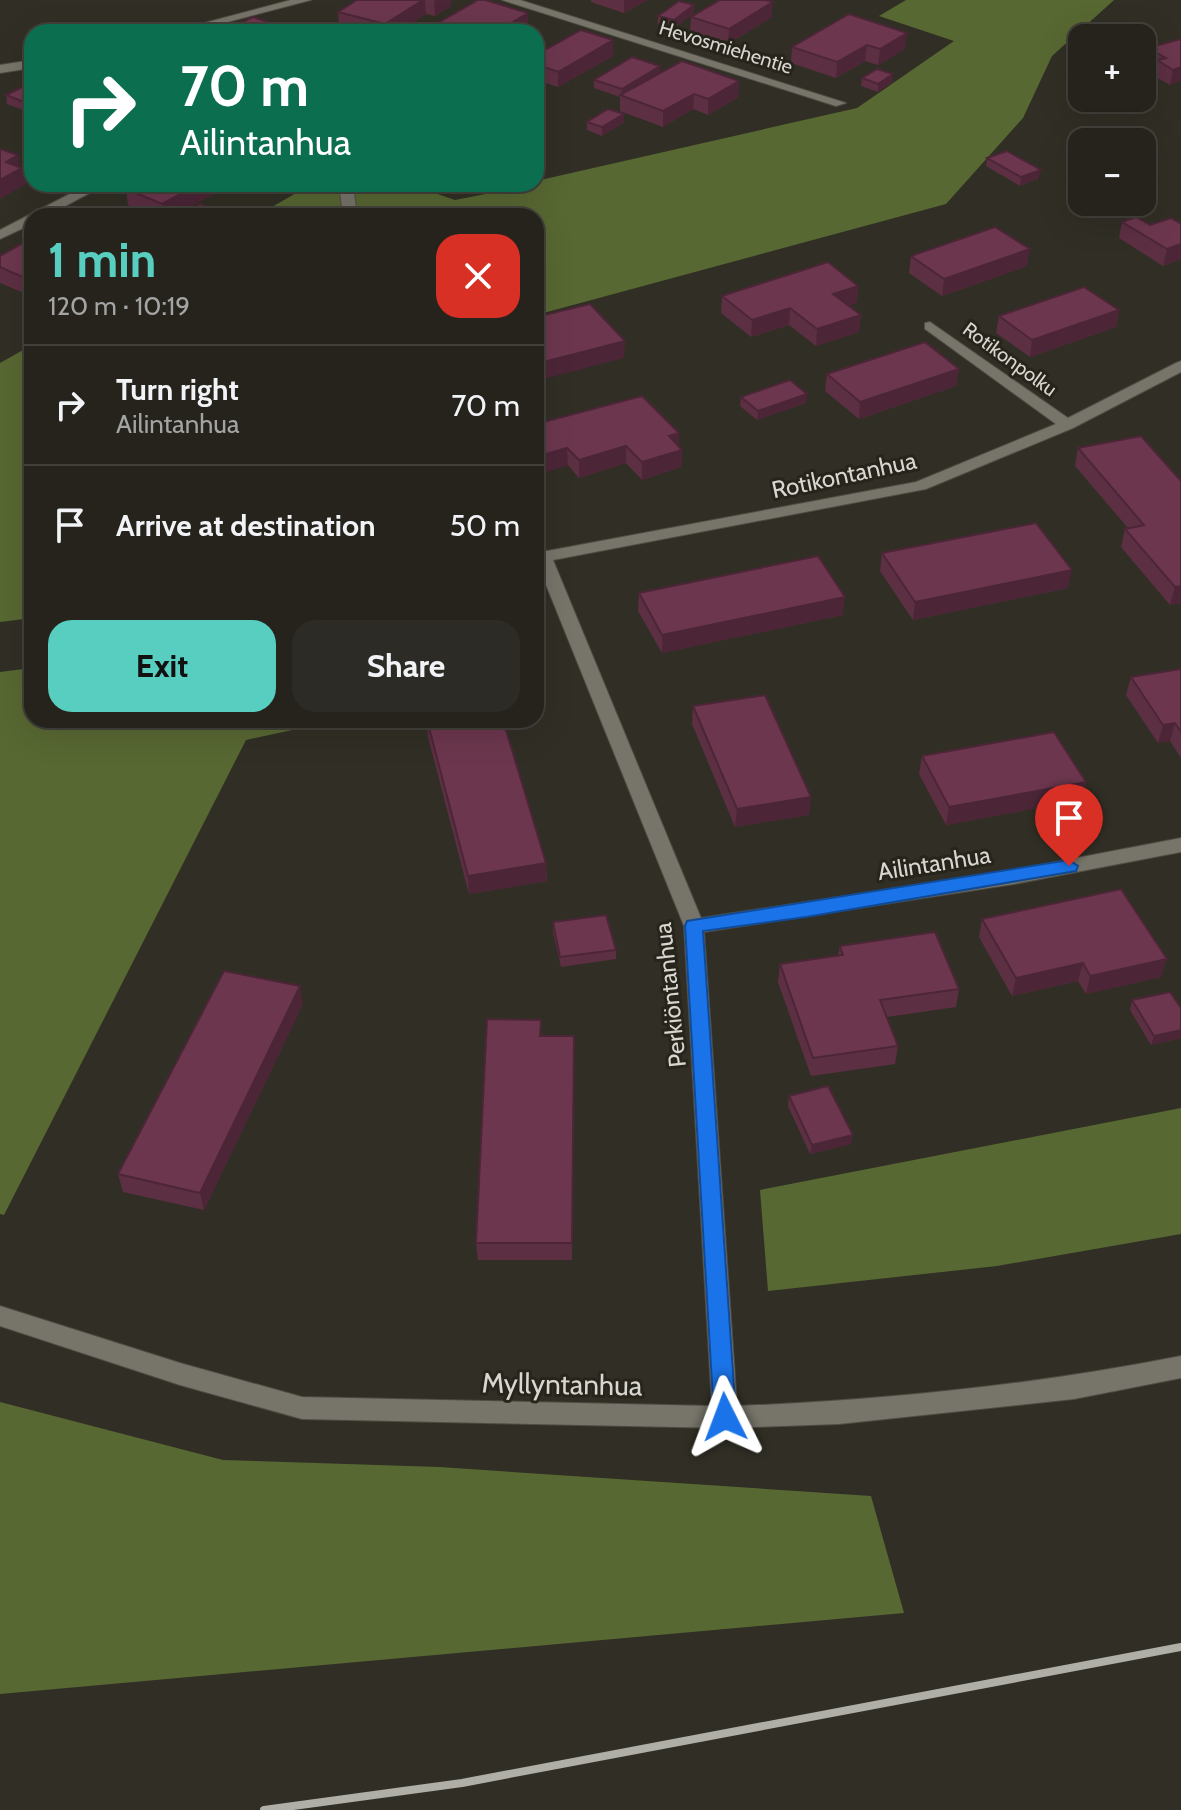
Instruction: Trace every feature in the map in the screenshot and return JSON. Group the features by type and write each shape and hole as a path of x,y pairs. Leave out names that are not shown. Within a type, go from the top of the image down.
{"street":[{"path":"208,24 305,0"},
{"name":"Hevosmiehentie","path":"508,0 840,103"},
{"path":"0,69 24,65"},
{"path":"52,208 83,192"},
{"path":"0,235 24,223"},
{"name":"Rotikonpolku","path":"930,326 1067,425"},
{"name":"Rotikontanhua","path":"544,553 920,486 1067,425 1181,366"},
{"name":"Perkiöntanhua","path":"544,566 694,926 725,1417"},
{"name":"Ailintanhua","path":"694,926 1014,877 1181,845"},
{"name":"Myllyntanhua","path":"0,1316 180,1374 302,1408 725,1417 839,1413 1074,1388 1181,1367"}],"green space":[{"path":"906,0 1114,0 1087,24 1068,24 1068,42 1052,56 1023,118 946,204 544,313 544,208 270,208 298,192 432,192 455,200 496,192 544,192 544,179 857,108 954,41 879,16"},
{"path":"24,350 24,619 0,622 0,363"},
{"path":"24,669 24,728 302,728 246,740 4,1215 0,1214 0,672"},
{"path":"1181,1108 1181,1234 997,1266 768,1291 760,1190"},
{"path":"0,1402 223,1460 439,1467 871,1496 904,1613 0,1694"}],"building":[{"path":"357,0 423,0 385,24 338,12"},
{"path":"478,0 528,13 509,24 436,24"},
{"path":"720,0 773,2 729,29 691,17"},
{"path":"679,1 694,5 674,20 658,16"},
{"path":"849,14 907,33 880,49 867,45 837,62 792,47"},
{"path":"253,17 274,24 239,24"},
{"path":"581,30 613,40 558,72 544,67 544,51"},
{"path":"1181,39 1181,67 1173,70 1157,60 1166,58 1156,52 1156,46"},
{"path":"632,57 660,66 622,89 594,80"},
{"path":"682,61 739,81 708,99 694,94 663,111 620,95"},
{"path":"877,69 893,74 878,84 862,78"},
{"path":"24,86 24,102 6,95"},
{"path":"608,109 624,114 602,127 587,122"},
{"path":"0,149 18,155 6,162 22,168 0,180"},
{"path":"1007,151 1041,170 1021,177 987,158"},
{"path":"133,192 184,192 162,204"},
{"path":"1136,217 1150,225 1171,218 1181,224 1181,244 1167,249 1122,222"},
{"path":"995,227 1030,249 944,279 911,256"},
{"path":"24,242 24,278 0,267 0,256"},
{"path":"828,262 858,286 833,294 861,315 817,329 790,308 752,320 722,296"},
{"path":"1084,287 1119,310 1032,340 999,316"},
{"path":"590,304 625,341 544,362 544,315"},
{"path":"925,342 959,369 860,402 827,374"},
{"path":"790,380 807,394 758,411 741,397"},
{"path":"642,396 679,433 669,436 682,450 642,462 626,446 579,460 567,448 544,455 544,422"},
{"path":"1141,436 1181,481 1181,586 1175,587 1125,529 1144,525 1078,448"},
{"path":"1036,523 1072,570 915,602 882,553"},
{"path":"818,556 845,597 662,635 639,593"},
{"path":"1181,669 1181,732 1175,723 1163,725 1131,677"},
{"path":"765,695 811,797 737,809 693,706"},
{"path":"429,728 505,728 546,863 468,876"},
{"path":"1054,732 1086,782 949,807 922,756"},
{"path":"1121,889 1167,959 1090,976 1083,963 1016,978 982,919"},
{"path":"606,915 616,950 560,957 553,922"},
{"path":"935,932 959,989 880,1000 898,1046 813,1058 780,964 843,955 840,946"},
{"path":"224,971 300,986 200,1193 118,1174"},
{"path":"1170,992 1181,1008 1181,1030 1154,1036 1132,1000"},
{"path":"487,1019 541,1020 540,1036 574,1036 572,1243 476,1243"},
{"path":"828,1086 853,1135 812,1145 789,1096"}],"railway":[{"path":"264,1810 462,1783 1181,1647"}],"route":[{"path":"725,1417 694,926 1069,866"}]}
